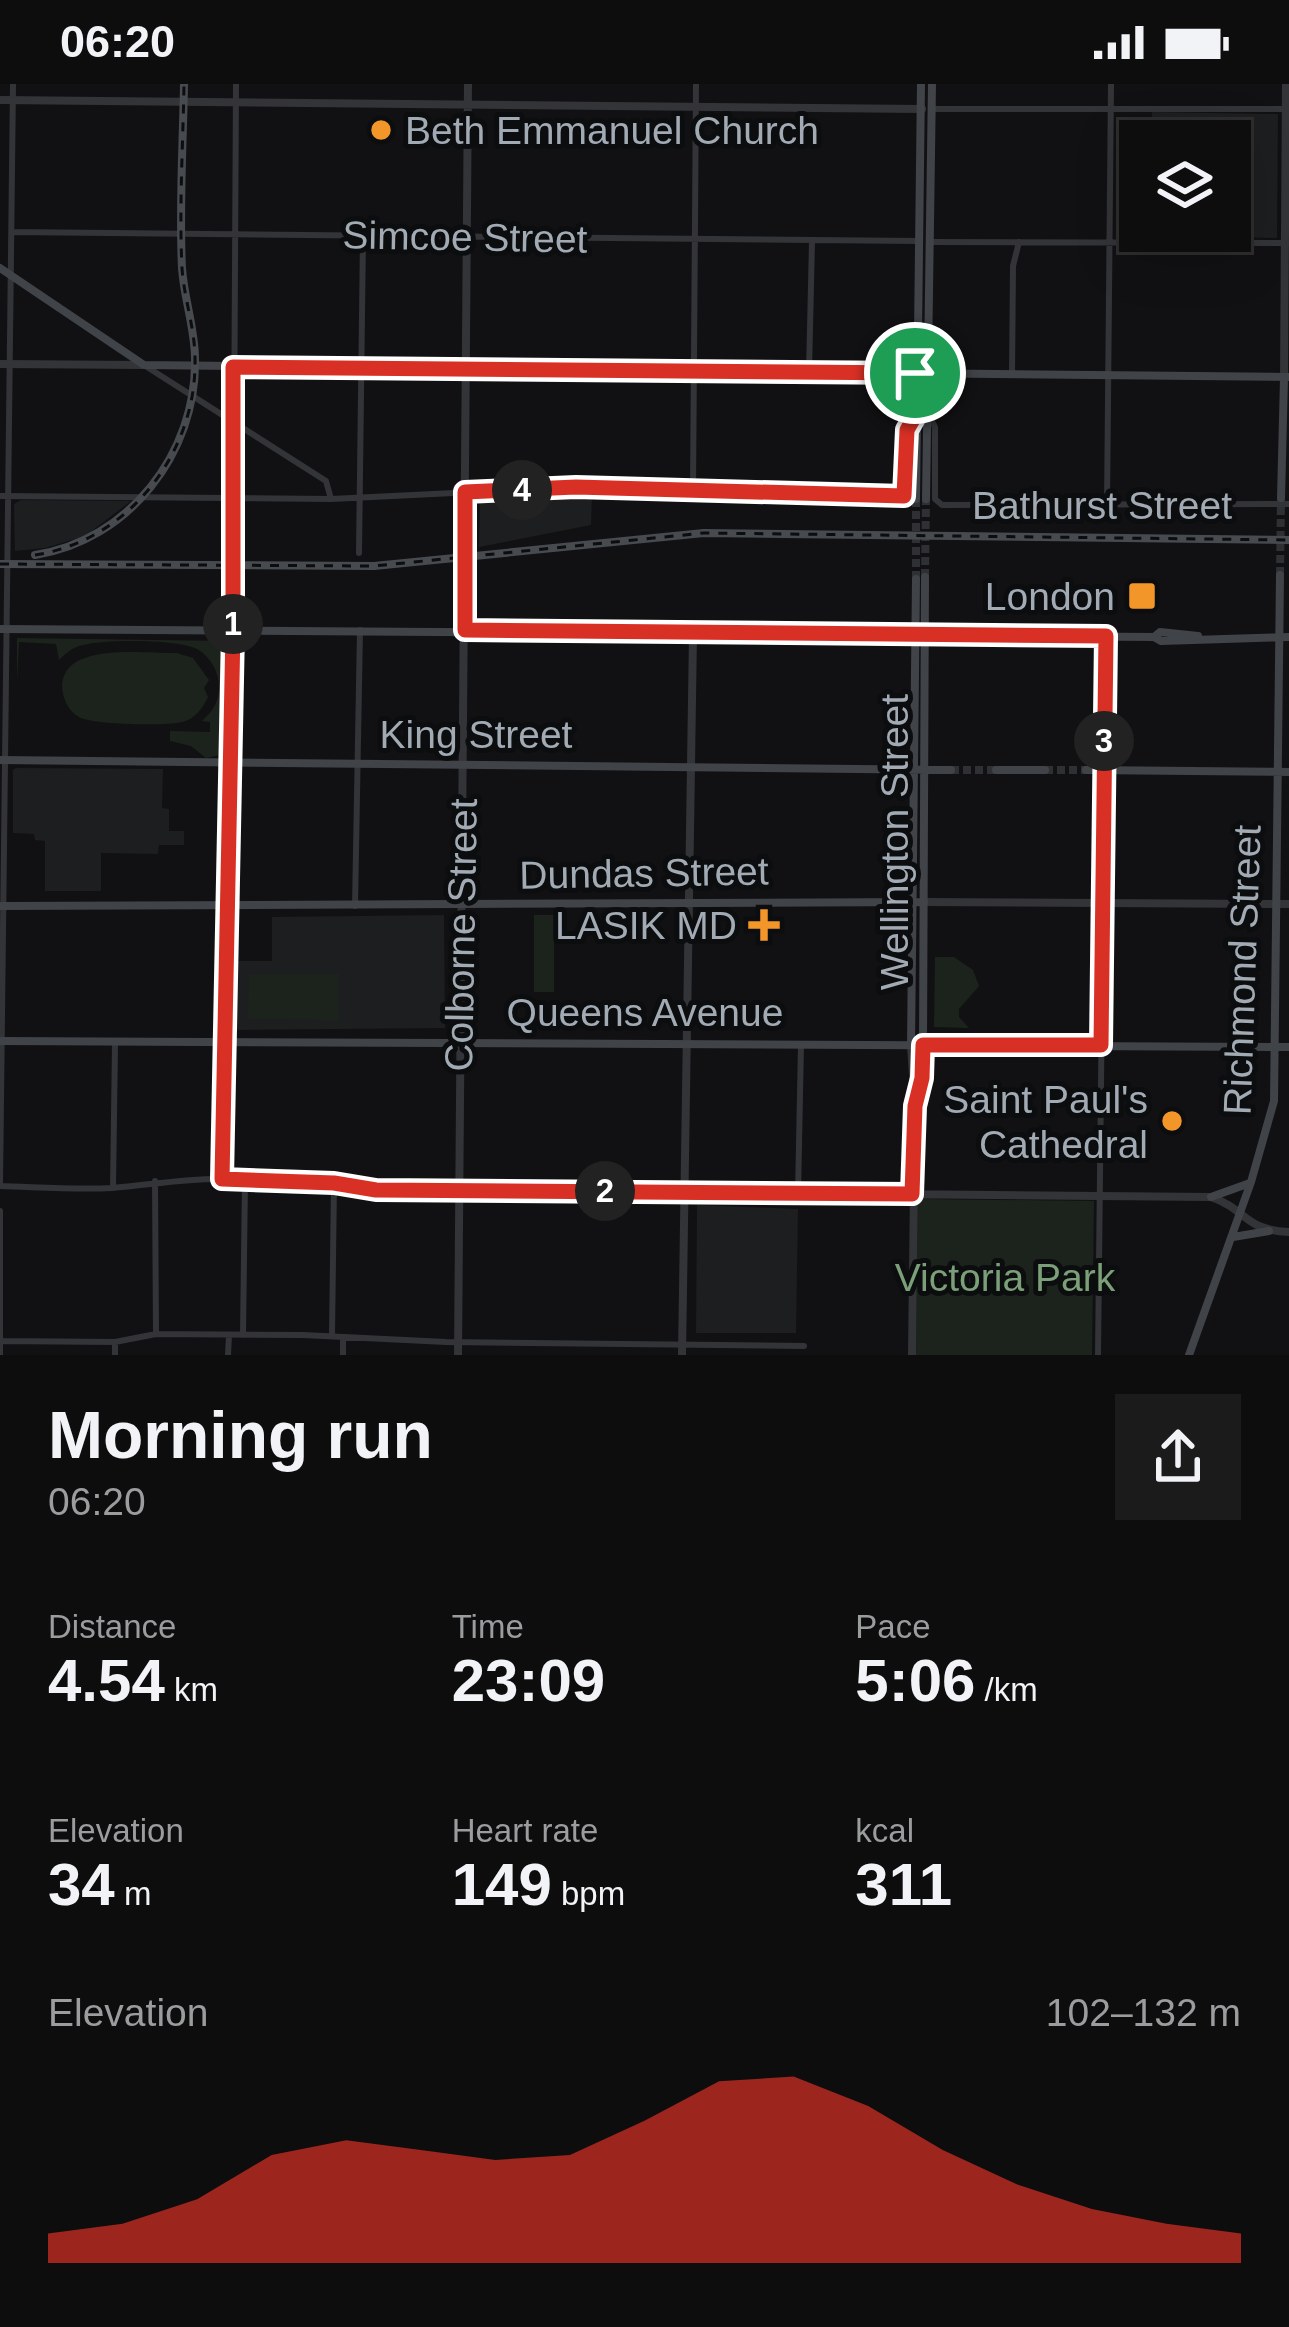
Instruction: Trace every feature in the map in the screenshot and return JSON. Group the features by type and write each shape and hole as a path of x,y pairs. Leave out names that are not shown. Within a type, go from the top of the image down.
{"main road":[{"path":"920,84 915,416 921,499 932,84"},
{"path":"0,268 145,365 1287,378 1285,501"},
{"name":"Richmond Street","path":"1189,1355 1279,1101 1274,1047 1281,974 1277,904 1284,772 1280,574"},
{"name":"Wellington Street","path":"911,1045 911,770 920,578"},
{"path":"4,629 1106,636 1161,641 1284,637"},
{"name":"Wellington Street","path":"920,637 925,658 923,1045"},
{"path":"925,658 945,637"},
{"name":"King Street","path":"3,760 951,770"},
{"path":"996,770 1045,770"},
{"path":"1086,770 1284,772"},
{"name":"Dundas Street","path":"2,907 924,902"},
{"name":"Queens Avenue","path":"2,1041 1289,1047"},
{"path":"1211,1197 1251,1182"},
{"path":"1232,1238 1269,1231"}],"street":[{"path":"13,84 12,275 5,364 0,1186 113,1188 222,1179 334,1183 376,1190 1211,1197 1228,1203 1250,1225 1289,1232"},
{"path":"222,1179 233,630 236,84"},
{"name":"Colborne Street","path":"458,1355 468,84"},
{"path":"693,491 697,84"},
{"path":"1107,506 1111,84"},
{"path":"1286,84 1287,378"},
{"path":"0,100 1287,109"},
{"name":"Simcoe Street","path":"12,232 918,241"},
{"path":"359,553 363,236"},
{"path":"809,372 812,241"},
{"path":"930,242 1287,243"},
{"path":"1012,374 1019,242"},
{"path":"5,364 145,365 326,482 331,499"},
{"name":"Bathurst Street","path":"926,411 935,427 937,502 1107,506 1285,501"},
{"path":"4,496 331,499 576,487 904,496 907,430 915,416"},
{"path":"355,906 360,630"},
{"path":"682,1350 693,634"},
{"path":"1098,1355 1106,636"},
{"name":"Dundas Street","path":"924,902 1289,904"},
{"path":"113,1188 115,1043"},
{"path":"798,1193 801,1044"},
{"name":"Wellington Street","path":"911,1045 915,1106 912,1355"},
{"name":"Wellington Street","path":"915,1106 923,1045"},
{"path":"243,1335 245,1180"},
{"path":"155,1181 156,1334"},
{"path":"332,1336 334,1183"},
{"path":"0,1211 0,1355"},
{"path":"0,1341 115,1342 156,1334 682,1350 804,1346"},
{"path":"228,1355 229,1335"},
{"path":"343,1337 343,1355"},
{"path":"115,1342 115,1355"}],"shaded area":[{"path":"1152,112 1278,114 1277,238 1251,237 1251,120 1152,120"},
{"path":"592,494 591,525 479,547 480,501"},
{"path":"21,500 131,501 85,536 15,551 14,504"},
{"path":"16,768 163,769 162,808 169,809 169,831 184,831 184,845 159,845 158,854 101,853 101,891 45,891 45,841 35,840 34,834 13,833"},
{"path":"444,915 445,1028 234,1030 233,961 272,961 272,917"},
{"path":"697,1205 798,1209 796,1333 696,1333"}],"green space":[{"path":"17,638 226,641 225,754 206,758 191,746 170,741 170,731 210,732 210,722 202,721 216,702 219,682 210,661 197,649 159,642 93,643 76,647 59,660 56,644 19,642 17,682"},
{"path":"109,653 177,653 193,658 209,680 204,688 206,701 187,721 99,722 79,717 66,703 62,685 77,662"},
{"path":"534,915 554,915 554,992 534,992"},
{"path":"935,957 954,957 973,970 979,986 959,1009 959,1017 969,1028 934,1027"},
{"path":"249,974 339,974 339,1020 248,1019"},
{"name":"Victoria Park","path":"918,1199 1094,1201 1092,1355 916,1355"}],"tunnel":[{"path":"1280,575 1281,498"},
{"path":"916,499 916,579"},
{"path":"925,577 926,499"},
{"path":"951,770 996,770"},
{"path":"1045,770 1086,770"}],"railway":[{"path":"35,555 100,532 127,512 170,459 184,427 193,394 195,359 182,268 184,84"},
{"path":"0,564 374,566 704,533 1289,540"}],"place":[{"name":"Beth Emmanuel Church","path":"381,130"},
{"name":"London","path":"1142,596"},
{"name":"LASIK MD","path":"764,925"},
{"name":"Saint Paul's Cathedral","path":"1172,1121"}],"route":[{"path":"233,367 915,373 915,416 907,430 904,496 576,487 465,492 465,630 1106,636 1101,1045 923,1045 912,1194 376,1190 334,1183 222,1179 233,367"}]}
